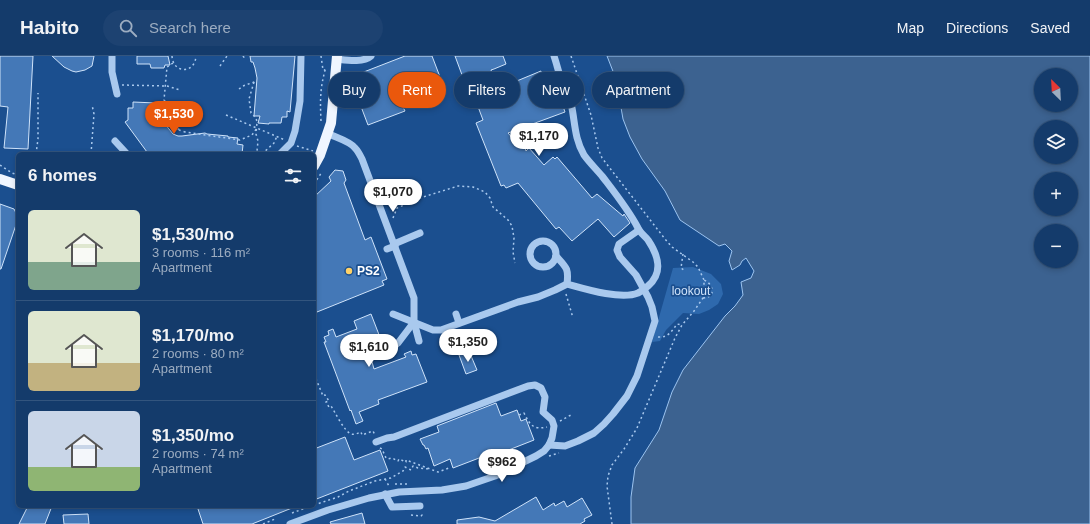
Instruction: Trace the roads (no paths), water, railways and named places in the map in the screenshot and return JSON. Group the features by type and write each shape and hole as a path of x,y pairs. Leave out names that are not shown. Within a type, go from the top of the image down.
{"main road":[{"path":"316,162 331,123 337,57"},
{"path":"0,179 16,184"}],"street":[{"path":"112,56 112,72 116,94"},
{"path":"282,152 291,143 295,131 300,102 301,56"},
{"path":"337,57 350,61 368,58 371,56"},
{"path":"393,314 433,330 441,330 518,302 538,297 567,284 617,295 638,293 653,282 658,274 658,263 655,251 638,230 635,222 620,198 584,155 577,139 572,107 554,56"},
{"path":"327,133 354,146 362,159 414,298 414,322 419,341"},
{"path":"115,141 125,152"},
{"path":"549,445 565,446 594,433 613,414 627,396 637,376 655,321 652,306 636,275 620,257 617,250 619,244 638,230"},
{"path":"387,249 420,233"},
{"path":"556,256 566,267 568,276 567,284"},
{"path":"456,314 459,323"},
{"path":"372,357 392,348 398,343 414,322"},
{"path":"294,523 349,503 388,492 442,490 466,486 495,476 536,456 544,450 549,445 552,438 554,426 552,420 543,412 545,397 541,388 535,385 528,386 394,437 376,438"},
{"path":"388,492 392,507 420,509"}],"place":[{"name":"PS2","path":"349,271"}],"park label":[{"name":"lookout","path":"691,291"}]}
